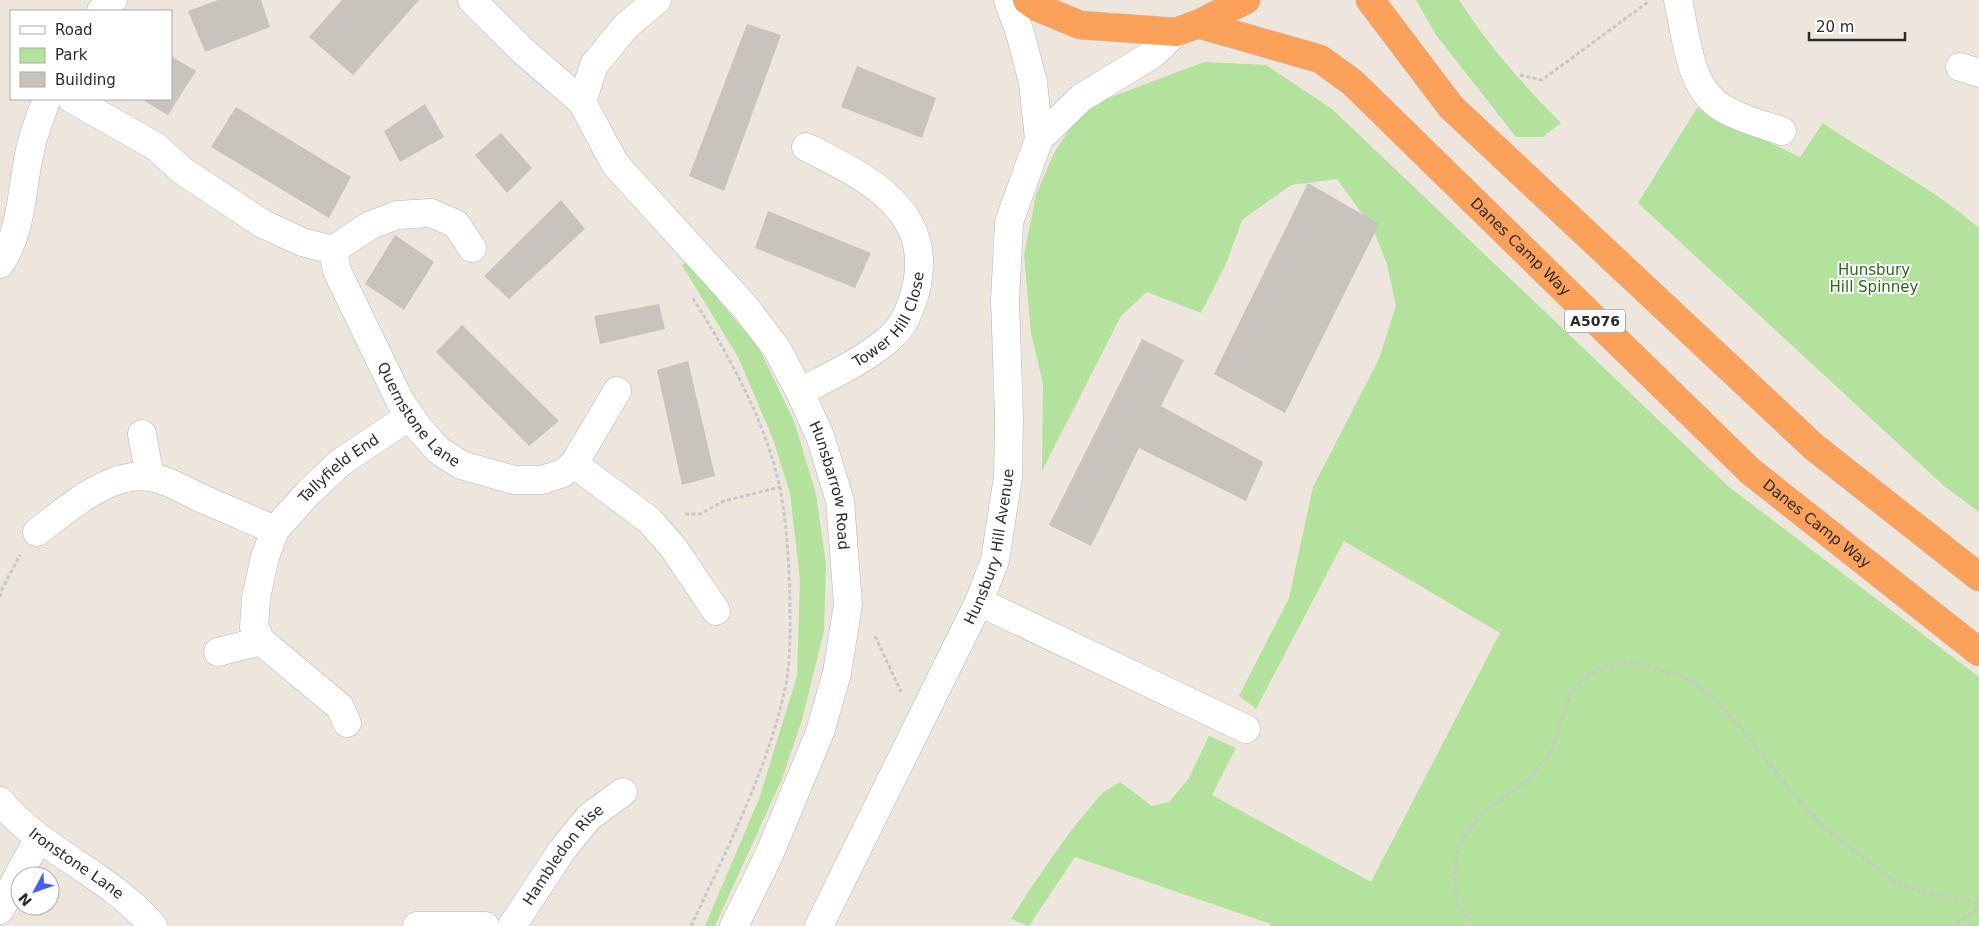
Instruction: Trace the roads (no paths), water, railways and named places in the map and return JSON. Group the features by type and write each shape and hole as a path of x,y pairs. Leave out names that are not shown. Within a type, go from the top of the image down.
{"highway":[{"name":"Danes Camp Way","path":"1027,0 1080,26 1187,28 1320,59 1352,82 1750,472 1979,652"},
{"path":"1187,28 1246,0"},
{"path":"1370,0 1451,107 1814,447 1979,577"}],"street":[{"path":"102,10 113,0"},
{"name":"Hunsbarrow Road","path":"472,0 528,56 582,102 615,164 746,308 777,349 800,392 820,436 840,501 848,604 837,673 820,732 769,855 734,926"},
{"path":"582,102 594,65 626,26 657,0"},
{"name":"Hunsbury Hill Avenue","path":"1008,0 1020,33 1033,82 1039,139"},
{"path":"1678,0 1694,71 1705,93 1727,111 1782,131"},
{"name":"Hunsbury Hill Avenue","path":"819,926 979,602 995,560 1008,477 1010,417 1005,300 1009,222 1039,139 1081,98 1153,54 1187,28"},
{"path":"0,264 6,255 18,222 33,139 47,100"},
{"path":"74,100 155,146 183,171 263,224 302,242 333,250 369,226 397,215 431,213 456,224 472,248"},
{"name":"Tower Hill Close","path":"800,392 892,337 905,320 914,297 919,272 919,249 913,228 895,202 865,177 806,147"},
{"name":"Quernstone Lane","path":"333,250 337,271 381,363 410,416 438,450 461,465 514,480 542,480 563,473 574,464 617,391"},
{"name":"Tallyfield End","path":"261,642 254,627 256,598 265,557 275,530 308,493 341,462 410,416"},
{"path":"142,434 150,477"},
{"path":"574,464 649,520 673,546 716,611"},
{"path":"37,532 74,504 109,483 133,476 150,477 172,482 195,495 275,530"},
{"path":"979,602 1246,729"},
{"path":"218,652 261,642 340,707 347,723"},
{"name":"Hambledon Rise","path":"512,926 562,850 584,823 623,792"},
{"name":"Ironstone Lane","path":"0,801 18,822 38,839 98,878 137,910 153,926"},
{"path":"0,910 38,839"},
{"path":"417,926 485,926"}],"park label":[{"name":"Hunsbury Hill Spinney","path":"1874,278"}]}
